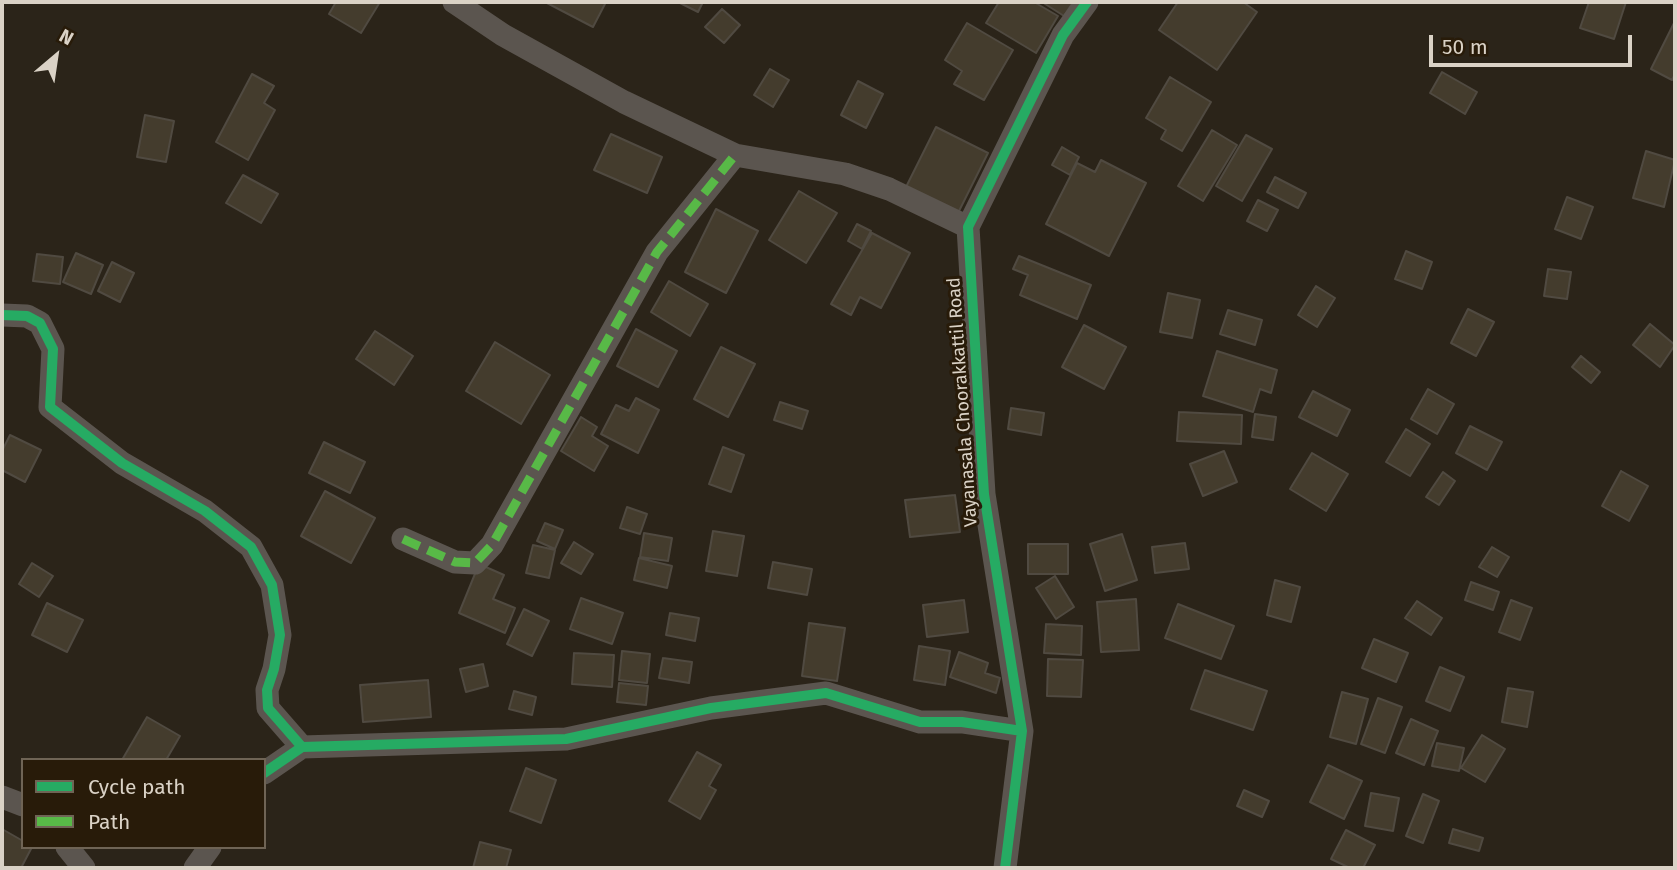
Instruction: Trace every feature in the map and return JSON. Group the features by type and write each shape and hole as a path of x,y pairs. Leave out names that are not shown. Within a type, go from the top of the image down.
{"street":[{"path":"454,2 503,35 624,102 735,155 845,174 889,189 968,227"},
{"name":"Vayanasala Choorakkattil Road","path":"1005,868 1022,731 984,494 968,227 1063,35 1087,2"},
{"path":"403,539 455,562 475,563 492,545 657,252 735,155"},
{"path":"2,315 27,316 40,323 53,349 50,407 122,463 205,511 251,547 272,585 280,635 267,690 268,708 302,747"},
{"path":"266,772 302,747 566,738 711,708 826,693 920,722 962,722 1022,731"},
{"path":"2,797 21,803"},
{"path":"69,849 84,868"},
{"path":"195,868 209,849"}],"building":[{"path":"336,2 380,2 361,33 329,14"},
{"path":"545,2 606,2 593,27"},
{"path":"678,2 703,2 698,12"},
{"path":"999,2 1034,2 1058,16 1036,53 986,23"},
{"path":"1042,2 1073,2 1064,16"},
{"path":"1178,2 1243,2 1257,12 1217,70 1159,30"},
{"path":"1589,2 1626,2 1614,39 1580,28"},
{"path":"722,9 740,25 724,43 705,27"},
{"path":"967,23 1013,50 984,100 954,84 962,71 945,60"},
{"path":"1674,23 1675,74 1672,80 1651,69"},
{"path":"770,69 789,80 773,107 754,95"},
{"path":"1442,72 1477,92 1465,114 1430,93"},
{"path":"252,74 274,86 264,103 275,110 248,160 216,142"},
{"path":"1170,77 1211,102 1182,151 1161,139 1166,130 1146,118"},
{"path":"858,81 883,94 866,128 841,115"},
{"path":"145,115 174,121 166,162 137,157"},
{"path":"936,127 988,153 953,223 901,197"},
{"path":"1212,130 1237,145 1203,201 1178,186"},
{"path":"611,134 662,157 647,193 594,170"},
{"path":"1246,135 1272,149 1242,201 1216,186"},
{"path":"1062,147 1079,157 1070,175 1052,165"},
{"path":"1646,151 1675,160 1664,207 1633,198"},
{"path":"1101,160 1146,183 1109,256 1046,224 1077,163 1095,172"},
{"path":"243,175 278,194 261,223 226,203"},
{"path":"1275,177 1306,193 1298,208 1267,192"},
{"path":"799,191 837,213 806,263 769,240"},
{"path":"1567,197 1593,207 1581,239 1555,229"},
{"path":"1258,200 1278,210 1267,231 1247,221"},
{"path":"716,209 758,231 726,293 685,272"},
{"path":"857,224 871,231 862,249 848,241"},
{"path":"872,233 910,253 881,308 860,297 851,315 831,304"},
{"path":"1406,251 1432,262 1422,289 1395,279"},
{"path":"76,253 103,265 91,294 63,282"},
{"path":"37,254 63,257 60,284 33,281"},
{"path":"1019,256 1091,285 1077,319 1020,295 1028,275 1013,269"},
{"path":"112,262 134,273 120,302 98,291"},
{"path":"1548,269 1571,272 1567,299 1544,296"},
{"path":"669,281 708,304 690,336 651,312"},
{"path":"1316,286 1335,298 1317,327 1298,315"},
{"path":"1168,293 1200,300 1192,338 1160,332"},
{"path":"1468,309 1494,322 1476,356 1451,343"},
{"path":"1228,310 1262,320 1255,345 1220,334"},
{"path":"1650,324 1675,345 1660,367 1633,345"},
{"path":"1084,325 1126,347 1104,389 1062,367"},
{"path":"636,329 677,351 658,387 617,366"},
{"path":"375,331 413,356 394,385 356,359"},
{"path":"495,342 550,375 521,424 466,391"},
{"path":"721,347 755,364 728,417 694,399"},
{"path":"1217,351 1277,370 1271,393 1260,389 1253,412 1203,396"},
{"path":"1581,356 1600,372 1591,383 1572,367"},
{"path":"1428,389 1454,404 1437,434 1411,419"},
{"path":"1313,391 1350,410 1337,436 1299,417"},
{"path":"636,398 659,410 638,453 601,434 616,405 629,411"},
{"path":"780,402 808,411 802,429 774,420"},
{"path":"1011,408 1044,413 1041,435 1008,429"},
{"path":"1179,412 1242,415 1241,444 1177,441"},
{"path":"1255,414 1276,417 1273,440 1252,437"},
{"path":"581,417 597,427 592,436 608,446 594,471 561,451"},
{"path":"1470,426 1502,442 1487,470 1456,453"},
{"path":"1406,429 1430,444 1410,476 1386,462"},
{"path":"10,435 41,450 25,482 2,470 2,451"},
{"path":"324,442 365,462 350,493 309,473"},
{"path":"723,447 744,455 731,492 709,484"},
{"path":"1224,451 1237,482 1203,496 1190,464"},
{"path":"1312,453 1348,474 1326,511 1290,489"},
{"path":"1621,471 1648,486 1629,521 1602,506"},
{"path":"1443,472 1455,481 1439,505 1426,497"},
{"path":"325,491 375,518 351,563 301,536"},
{"path":"955,495 960,532 910,537 905,500"},
{"path":"627,507 647,514 640,534 620,528"},
{"path":"545,523 563,530 555,549 537,541"},
{"path":"713,531 744,536 737,576 706,571"},
{"path":"644,533 672,538 668,561 640,557"},
{"path":"1122,534 1137,580 1105,591 1090,544"},
{"path":"574,542 593,554 581,574 561,563"},
{"path":"1185,543 1189,569 1155,573 1152,547"},
{"path":"1028,544 1068,544 1068,574 1028,574"},
{"path":"533,545 555,550 549,578 526,573"},
{"path":"1492,547 1509,557 1497,577 1479,567"},
{"path":"639,558 672,566 667,588 634,580"},
{"path":"773,562 812,569 807,595 768,588"},
{"path":"32,563 53,576 39,597 19,584"},
{"path":"479,564 504,575 493,599 515,608 505,633 459,613"},
{"path":"1055,576 1074,607 1056,619 1036,588"},
{"path":"1275,580 1300,587 1291,622 1267,615"},
{"path":"1471,582 1499,592 1493,610 1465,600"},
{"path":"581,598 623,613 612,644 570,629"},
{"path":"1136,599 1139,650 1101,652 1097,602"},
{"path":"964,600 968,632 927,637 923,605"},
{"path":"1511,600 1532,608 1520,640 1499,632"},
{"path":"1417,601 1442,618 1431,635 1405,618"},
{"path":"47,603 83,620 67,652 32,635"},
{"path":"1178,604 1234,626 1221,659 1165,638"},
{"path":"524,609 549,621 532,656 507,644"},
{"path":"670,613 699,618 695,641 666,635"},
{"path":"809,623 845,628 837,681 802,676"},
{"path":"1046,624 1082,626 1081,655 1044,653"},
{"path":"1374,639 1408,653 1396,682 1362,668"},
{"path":"919,646 950,651 945,685 914,680"},
{"path":"622,651 650,654 647,683 619,680"},
{"path":"959,652 988,663 985,673 1000,678 996,693 950,677"},
{"path":"574,653 614,655 612,687 572,684"},
{"path":"663,658 692,662 689,683 659,678"},
{"path":"1048,659 1083,660 1081,697 1047,696"},
{"path":"483,664 488,686 466,692 460,669"},
{"path":"1440,667 1464,677 1450,711 1426,701"},
{"path":"1205,670 1267,691 1253,730 1191,709"},
{"path":"428,680 431,717 363,722 360,685"},
{"path":"619,683 648,686 646,705 617,702"},
{"path":"1508,688 1533,692 1527,727 1502,722"},
{"path":"514,691 536,697 532,715 509,709"},
{"path":"1342,692 1368,699 1356,744 1330,737"},
{"path":"1378,698 1402,707 1385,753 1361,744"},
{"path":"147,717 180,736 167,758 123,758"},
{"path":"1411,719 1438,731 1424,765 1396,753"},
{"path":"1482,735 1505,749 1485,782 1461,768"},
{"path":"1437,743 1464,748 1459,771 1432,766"},
{"path":"697,752 721,765 709,786 716,790 700,819 669,801"},
{"path":"1328,765 1362,781 1344,819 1310,802"},
{"path":"526,768 556,780 541,823 510,811"},
{"path":"1244,790 1269,801 1262,817 1237,806"},
{"path":"1371,793 1399,798 1393,831 1365,826"},
{"path":"1423,794 1439,801 1423,843 1406,836"},
{"path":"2,829 21,840 21,849 31,849 21,868 2,868"},
{"path":"1453,829 1483,838 1479,851 1449,843"},
{"path":"1346,830 1375,845 1363,868 1350,868 1331,859"},
{"path":"480,842 511,850 506,868 473,868"}],"marked path":[{"path":"403,539 455,562 475,563 492,545 657,252 735,155"}],"cycle path":[{"path":"1005,868 1022,731 984,494 968,227 1063,35 1087,2"},
{"path":"2,315 27,316 40,323 53,349 50,407 122,463 205,511 251,547 272,585 280,635 267,690 268,708 302,747"},
{"path":"266,772 302,747 566,739 711,708 826,693 920,722 962,722 1022,731"}]}
